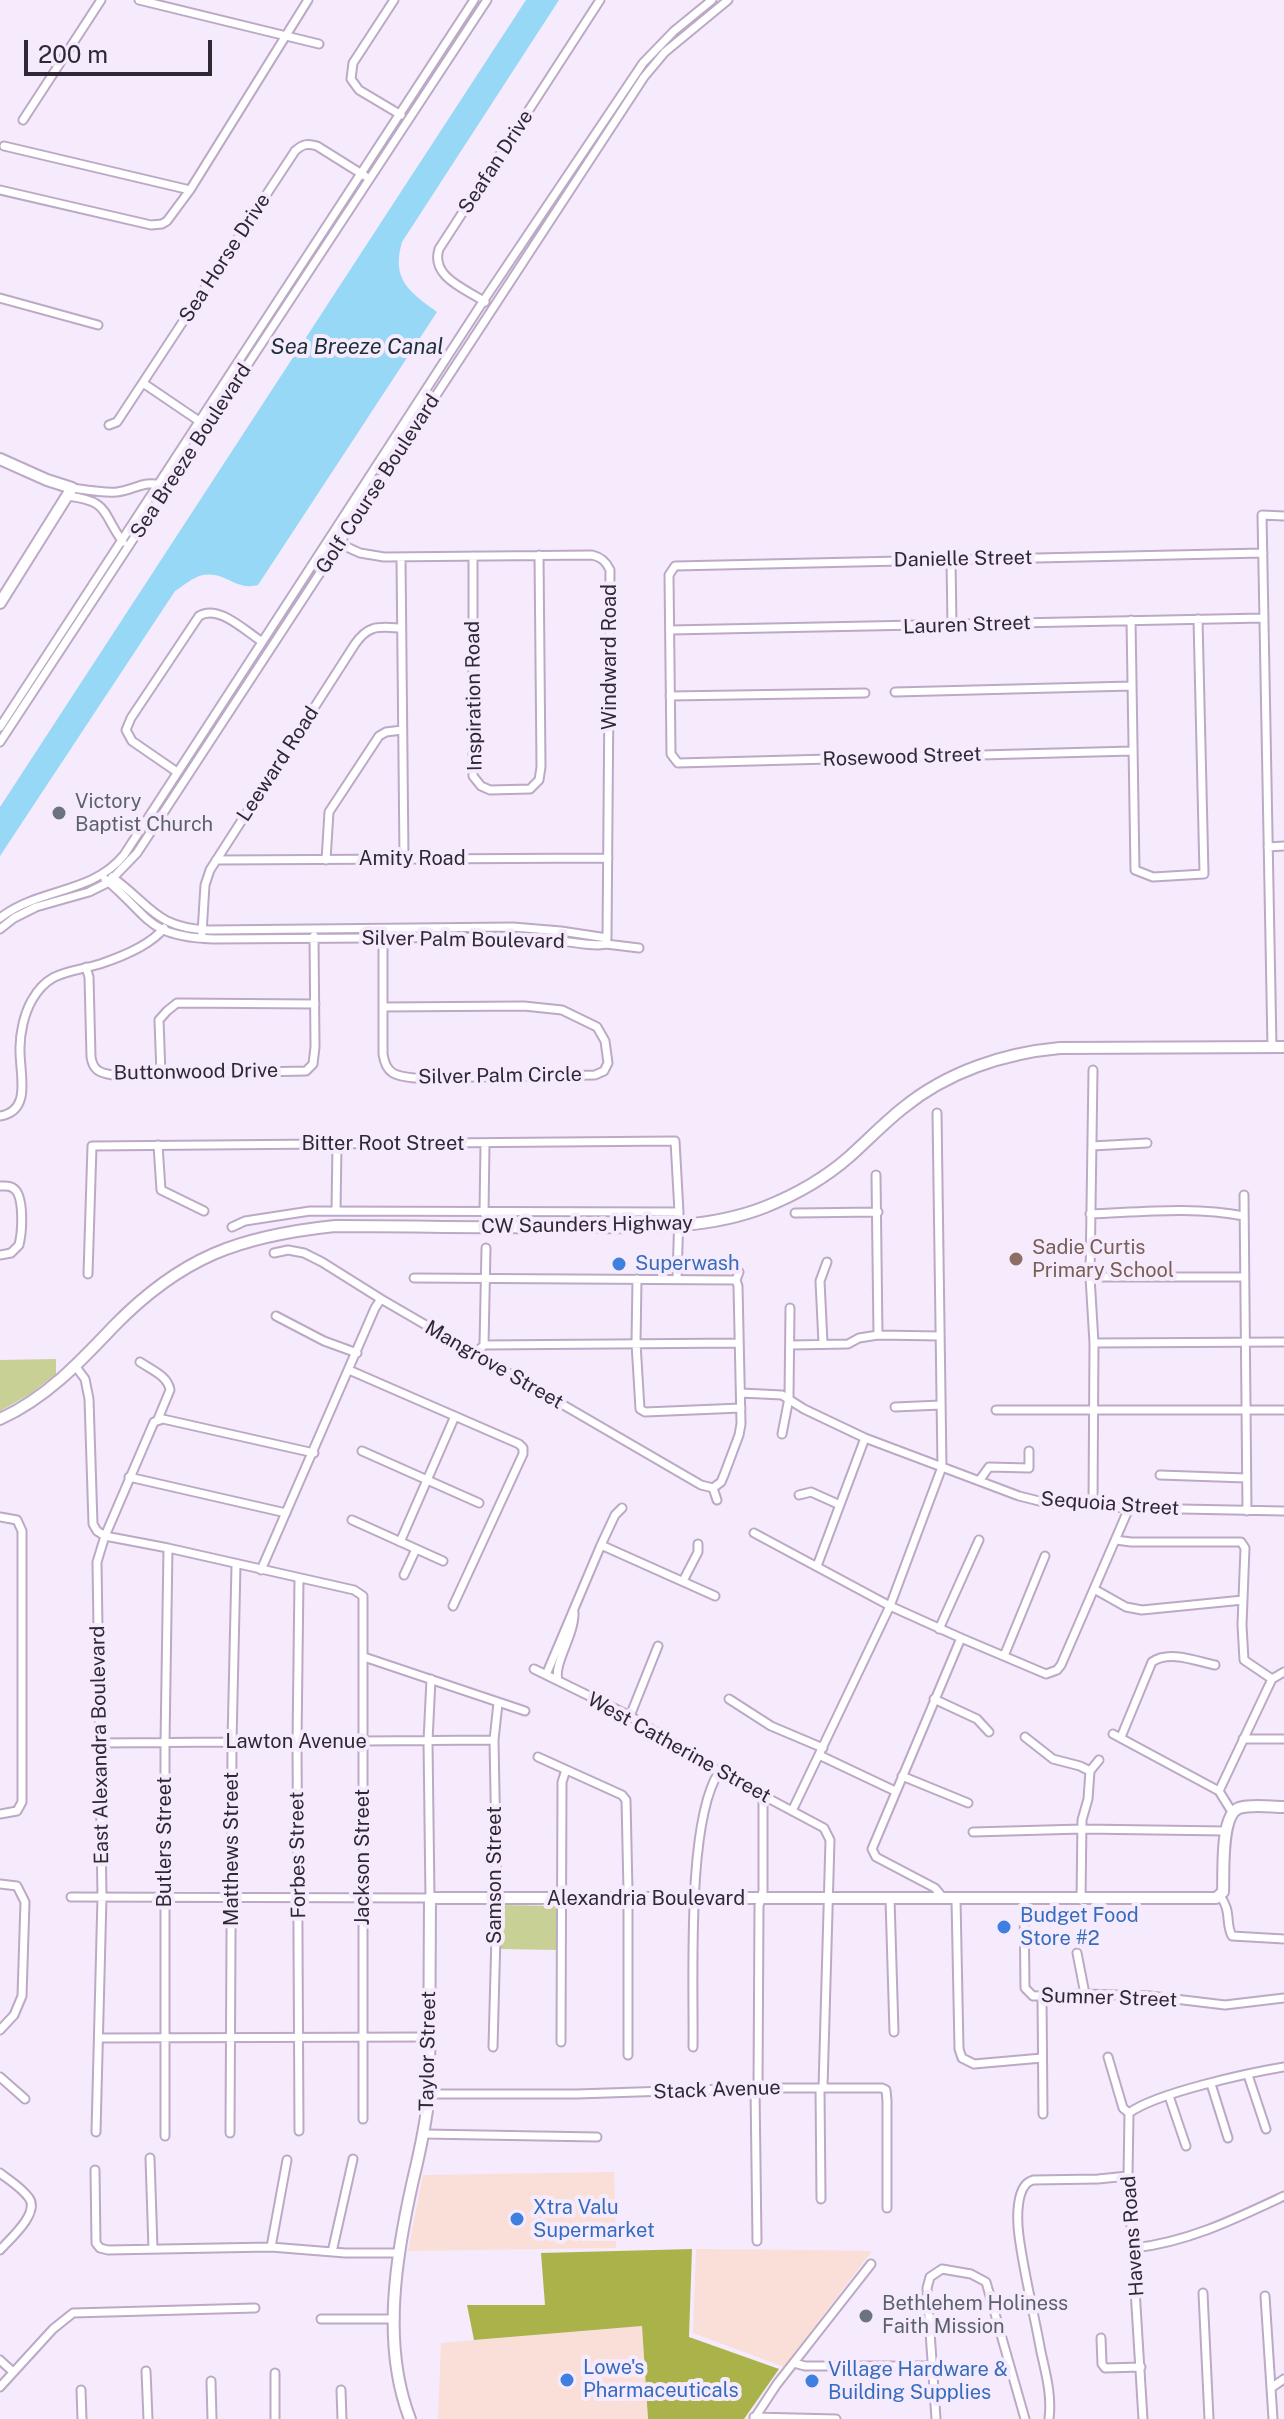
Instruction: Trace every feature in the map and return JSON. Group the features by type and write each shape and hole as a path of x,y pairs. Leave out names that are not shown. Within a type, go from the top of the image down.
{"main road":[{"path":"0,459 70,492 0,603"},
{"name":"CW Saunders Highway","path":"0,1419 36,1399 76,1367 149,1294 200,1260 265,1235 348,1226 542,1228 678,1226 720,1221 750,1213 797,1192 841,1164 903,1107 933,1087 976,1066 1060,1048 1284,1047"},
{"path":"1220,1896 1228,1817 1242,1807 1284,1807"},
{"name":"Alexandria Boulevard","path":"430,1898 1081,1900 1205,1899 1220,1896"},
{"name":"Taylor Street","path":"410,2419 396,2359 395,2319 399,2253 424,2134 429,2094 430,1898"}],"street":[{"path":"23,120 101,0"},
{"path":"139,0 319,44"},
{"path":"0,190 157,226 167,221 190,190 308,0"},
{"path":"394,0 353,63 350,73 359,90 408,120"},
{"name":"Sea Breeze Boulevard","path":"163,486 199,422 474,0"},
{"name":"Sea Breeze Boulevard","path":"0,727 163,486 207,427 487,0"},
{"name":"Seafan Drive","path":"494,307 441,272 437,258 439,249 600,0"},
{"name":"Golf Course Boulevard","path":"0,918 25,902 76,888 103,874 117,863 132,844 484,300 643,63 674,31 712,0"},
{"name":"Golf Course Boulevard","path":"0,929 36,907 89,892 111,880 137,853 655,62 728,0"},
{"name":"Sea Horse Drive","path":"109,425 117,422 295,151 309,143 361,173"},
{"path":"4,146 190,190"},
{"path":"361,173 369,179"},
{"path":"2,295 98,325"},
{"path":"143,383 207,427"},
{"name":"Sea Breeze Boulevard","path":"70,492 117,492 151,483 163,486"},
{"path":"70,492 94,501 98,491"},
{"name":"Sea Breeze Boulevard","path":"94,501 106,512 125,543"},
{"path":"1272,1047 1262,515 1284,516"},
{"name":"Windward Road","path":"331,539 370,556 401,558 592,555 603,560 610,570 607,941"},
{"name":"Sea Breeze Boulevard","path":"0,742 125,543"},
{"name":"Danielle Street","path":"670,630 669,575 675,566 1263,553"},
{"name":"Inspiration Road","path":"473,556 473,776 481,786 490,790 530,789 539,780 539,555"},
{"path":"401,558 404,859"},
{"path":"951,560 952,625"},
{"path":"177,772 132,741 126,730 131,718 199,616 206,611 218,613 261,641"},
{"name":"Lauren Street","path":"670,630 1264,618"},
{"path":"1131,620 1136,872 1153,877 1204,874 1198,619"},
{"name":"Leeward Road","path":"202,934 205,885 216,860 362,634 373,628 401,628"},
{"path":"670,630 670,696 865,693"},
{"path":"895,692 1132,686"},
{"name":"Rosewood Street","path":"670,696 671,754 678,763 1132,751"},
{"path":"326,860 331,808 379,736 402,730"},
{"path":"1268,847 1284,846"},
{"name":"Amity Road","path":"216,860 608,858"},
{"name":"Silver Palm Boulevard","path":"103,874 167,922 202,934"},
{"name":"Silver Palm Boulevard","path":"111,880 151,924 162,931 184,937 202,934 383,933 513,927 561,931 639,948"},
{"path":"0,1116 10,1114 20,1102 20,1048 29,1004 40,987 51,978 70,970 131,951 162,931 167,922"},
{"name":"Silver Palm Circle","path":"383,933 383,1007 385,1066 391,1072 401,1076 595,1075 604,1071 608,1063 605,1041 597,1027 562,1010 524,1006 383,1007"},
{"name":"Buttonwood Drive","path":"86,967 92,1065 100,1073 306,1071 313,1064 314,1056 314,934"},
{"path":"161,1074 159,1020 177,1003 315,1004"},
{"path":"1093,1070 1090,1214 1094,1343 1093,1505"},
{"path":"792,1811 890,1606 942,1467 937,1113"},
{"name":"Bitter Root Street","path":"88,1274 92,1146 675,1141 679,1212"},
{"path":"1092,1146 1147,1143"},
{"path":"336,1211 337,1144"},
{"path":"484,1213 485,1144"},
{"path":"158,1145 161,1190 204,1211"},
{"path":"876,1175 878,1335"},
{"path":"0,1186 16,1189 21,1202 21,1215 19,1245 11,1253 0,1255"},
{"path":"1244,1195 1247,1511"},
{"path":"232,1227 264,1217 336,1211 679,1212 677,1279"},
{"path":"347,1211 348,1226"},
{"path":"1090,1214 1184,1211 1244,1216"},
{"path":"795,1213 878,1212"},
{"path":"512,1213 513,1227"},
{"path":"541,1213 542,1228"},
{"path":"583,1213 583,1227"},
{"path":"472,1352 484,1345 486,1248"},
{"name":"Mangrove Street","path":"274,1253 288,1250 311,1256 701,1485 713,1488"},
{"path":"823,1343 820,1281 827,1262"},
{"path":"414,1278 677,1279 737,1276 740,1429 721,1482 713,1488 717,1500"},
{"path":"1090,1277 1244,1277"},
{"path":"637,1279 636,1343 641,1411 741,1408"},
{"path":"261,1570 381,1299"},
{"path":"782,1434 789,1398 790,1308"},
{"path":"276,1316 324,1341 357,1353"},
{"path":"790,1345 848,1344 859,1338 878,1335 940,1336"},
{"path":"1094,1343 1284,1342"},
{"path":"484,1345 739,1343"},
{"name":"East Alexandra Boulevard","path":"96,2132 102,1897 97,1562 129,1477 170,1390 167,1381 140,1362"},
{"path":"76,1367 85,1379 89,1399 93,1524 97,1531 105,1536 299,1578"},
{"path":"349,1370 519,1444 523,1451 453,1606"},
{"path":"741,1393 772,1393 789,1398"},
{"name":"Sequoia Street","path":"789,1398 804,1409 865,1438 1019,1496 1047,1503 1284,1511"},
{"path":"895,1407 941,1405"},
{"path":"996,1410 1284,1410"},
{"path":"400,1542 455,1416"},
{"path":"158,1419 314,1453"},
{"path":"817,1566 865,1438"},
{"path":"362,1451 479,1503"},
{"path":"979,1481 989,1467 1029,1468 1029,1451"},
{"path":"1160,1475 1246,1478"},
{"path":"129,1477 286,1513"},
{"path":"799,1495 811,1492 840,1505"},
{"path":"546,1675 601,1545 615,1515 622,1508"},
{"path":"754,1533 890,1606 1046,1674 1057,1670 1129,1508"},
{"path":"0,1517 17,1520 22,1531 22,1802 17,1811 0,1814"},
{"path":"352,1520 443,1561"},
{"path":"939,1629 979,1540"},
{"path":"1116,1540 1241,1542 1245,1548 1244,1660 1272,1679"},
{"path":"683,1581 698,1552 698,1544"},
{"path":"601,1545 715,1596"},
{"name":"Butlers Street","path":"165,2136 168,1548"},
{"path":"404,1575 416,1549"},
{"path":"1004,1656 1045,1556"},
{"name":"Matthews Street","path":"230,2133 236,1565"},
{"name":"Jackson Street","path":"299,1578 354,1590 363,1596 363,2119"},
{"name":"Forbes Street","path":"299,1578 299,2131"},
{"path":"1094,1589 1126,1607 1142,1610 1243,1600"},
{"path":"561,1683 556,1671 573,1631 574,1610"},
{"path":"944,1899 935,1888 876,1857 872,1846 961,1638"},
{"path":"630,1716 658,1646"},
{"path":"364,1657 525,1711"},
{"path":"1215,1665 1160,1657 1152,1662 1117,1736 1219,1791 1232,1812"},
{"name":"West Catherine Street","path":"534,1669 630,1716 719,1772 824,1828 830,1840 828,1899"},
{"path":"1219,1791 1272,1679 1284,1672"},
{"name":"Taylor Street","path":"430,1898 428,1741 431,1679"},
{"path":"729,1699 771,1726 895,1791"},
{"path":"934,1699 977,1719 989,1732"},
{"name":"Samson Street","path":"493,2047 497,1898 494,1740 498,1703"},
{"path":"1025,1737 1047,1756 1090,1771"},
{"path":"1243,1739 1284,1739"},
{"name":"Lawton Avenue","path":"99,1743 494,1740"},
{"path":"538,1757 622,1795 626,1800 628,2055"},
{"path":"1081,1900 1082,1829 1090,1771 1099,1760"},
{"path":"561,2042 562,1782 566,1770"},
{"path":"693,2047 697,1858 703,1819 719,1772"},
{"path":"902,1776 968,1803"},
{"path":"757,2241 756,2088 763,1796"},
{"path":"973,1832 1082,1829 1226,1831"},
{"path":"0,1884 17,1886 25,1902 22,1996 14,2015 0,2030"},
{"path":"1220,1896 1228,1911 1232,1936 1284,1939"},
{"name":"Alexandria Boulevard","path":"71,1897 430,1898"},
{"path":"821,2199 828,1899"},
{"path":"890,1899 894,2032"},
{"path":"956,1899 959,2049 962,2058 974,2064 1042,2058"},
{"name":"Sumner Street","path":"1024,1900 1025,1988 1030,1995 1150,1996 1225,2005 1284,1998"},
{"path":"1077,1953 1085,1994"},
{"path":"1042,1996 1043,2114"},
{"path":"99,2038 429,2037"},
{"name":"Havens Road","path":"1108,2057 1123,2108 1129,2113 1128,2176 1143,2419"},
{"path":"1129,2113 1169,2096 1284,2067"},
{"path":"1248,2075 1266,2129"},
{"path":"0,2077 25,2099"},
{"path":"1211,2084 1228,2138"},
{"name":"Stack Avenue","path":"429,2094 577,2094 875,2086 886,2090 887,2208"},
{"path":"1169,2096 1186,2146"},
{"path":"424,2134 597,2137"},
{"path":"150,2158 153,2249"},
{"path":"332,2252 353,2159"},
{"path":"271,2247 287,2160"},
{"path":"95,2170 96,2243 100,2248 271,2247 399,2253"},
{"path":"0,2173 29,2198 32,2206 29,2216 0,2250"},
{"path":"1049,2419 1048,2386 1018,2235 1023,2187 1033,2180 1128,2176"},
{"path":"1134,2248 1195,2235 1284,2196"},
{"path":"754,2418 871,2264"},
{"path":"936,2419 927,2301 930,2277 942,2269 971,2274 986,2282 1025,2419"},
{"path":"1203,2293 1209,2419"},
{"path":"1265,2296 1273,2419"},
{"path":"0,2387 53,2329 73,2313 255,2308"},
{"path":"321,2319 395,2319"},
{"path":"1101,2338 1102,2364 1105,2368 1141,2367"},
{"path":"0,2360 12,2371"},
{"path":"794,2363 805,2366 932,2366"},
{"path":"146,2371 148,2419"},
{"path":"275,2373 275,2419"},
{"path":"1271,2388 1284,2379"},
{"path":"211,2381 212,2419"},
{"path":"81,2390 82,2419"},
{"path":"341,2390 342,2419"},
{"path":"754,2418 836,2419"}],"shaded area":[{"path":"614,2172 616,2248 408,2251 423,2175"},
{"path":"696,2249 872,2251 784,2367 693,2333"},
{"path":"642,2326 648,2419 438,2419 441,2343"}],"green space":[{"path":"56,1359 56,1374 0,1411 0,1360"},
{"path":"501,1905 557,1906 557,1950 501,1949"},
{"path":"692,2249 689,2337 779,2369 744,2419 648,2419 642,2326 474,2340 467,2305 545,2305 541,2253"}],"water":[{"name":"Sea Breeze Canal","path":"526,0 559,0 402,242 399,266 405,283 437,312 258,585 243,585 218,576 203,575 175,591 0,856 0,807"}],"place":[{"name":"Victory Baptist Church","path":"59,813"},
{"name":"Sadie Curtis Primary School","path":"1016,1259"},
{"name":"Superwash","path":"619,1264"},
{"name":"Budget Food Store #2","path":"1004,1927"},
{"name":"Xtra Valu Supermarket","path":"517,2219"},
{"name":"Bethlehem Holiness Faith Mission","path":"866,2316"},
{"name":"Lowe's Pharmaceuticals","path":"567,2380"},
{"name":"Village Hardware & Building Supplies","path":"812,2381"}]}
